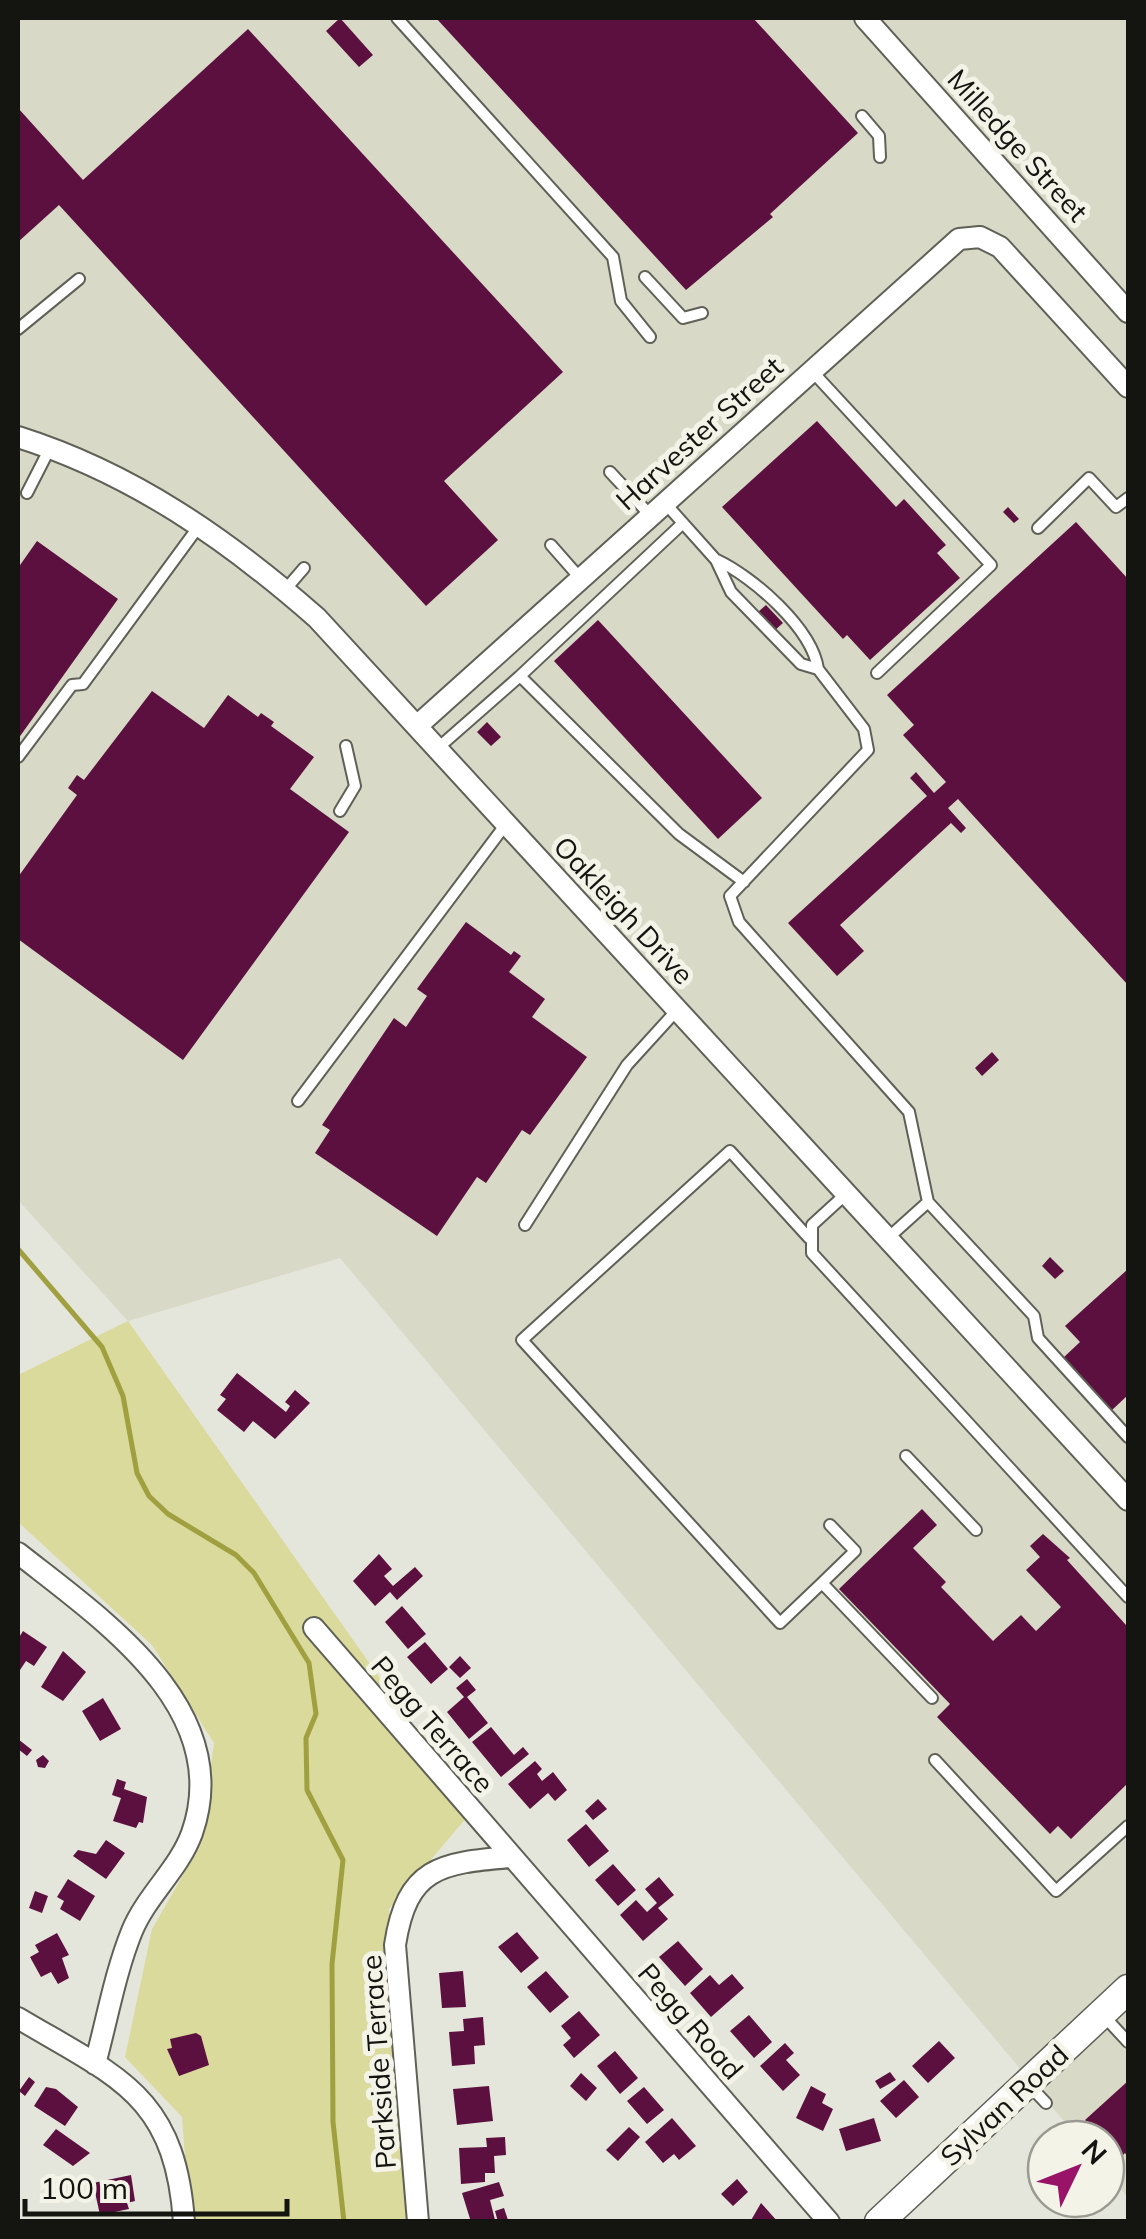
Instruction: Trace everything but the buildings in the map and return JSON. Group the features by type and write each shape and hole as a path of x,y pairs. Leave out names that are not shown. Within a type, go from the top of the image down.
{"main road":[{"name":"Sylvan Road","path":"879,2222 1036,2093 1128,1989"}],"street":[{"name":"Milledge Street","path":"865,18 1128,312"},
{"name":"Harvester Street","path":"417,726 959,239 980,237 1000,246 1128,387"},
{"name":"Oakleigh Drive","path":"18,437 50,447 158,497 285,590 438,748 1128,1500"},
{"path":"18,1553 130,1645 158,1678 178,1708 199,1767 200,1800 192,1832 132,1931 95,2064"},
{"name":"Pegg Terrace","path":"314,1628 511,1857"},
{"name":"Parkside Terrace","path":"418,2222 396,1945 401,1908 424,1876 455,1862 511,1857"},
{"name":"Pegg Road","path":"511,1857 829,2222"},
{"path":"18,2018 126,2084 165,2130 176,2158 184,2222"}],"lane":[{"path":"398,18 612,257 620,301 650,337"},
{"path":"862,116 878,136 880,157"},
{"path":"645,277 683,318 702,313"},
{"path":"18,329 79,279"},
{"path":"810,370 991,565 877,673"},
{"path":"27,493 50,447"},
{"path":"610,472 683,523 716,560 732,592 801,664 818,669"},
{"path":"1038,528 1089,478 1116,508 1128,498"},
{"path":"438,748 683,523"},
{"path":"18,757 72,685 83,684 200,526"},
{"path":"551,545 580,578"},
{"path":"716,560 748,575 815,649 818,669 864,729 868,750 730,896 739,922 910,1112 928,1202 1034,1316 1038,1338 1128,1437"},
{"path":"285,590 304,568"},
{"path":"520,676 679,834 744,882"},
{"path":"340,811 355,786 346,746"},
{"path":"298,1101 507,823"},
{"path":"525,1226 627,1064 678,1010"},
{"path":"809,1238 730,1151 522,1340 780,1623 855,1551 830,1524"},
{"path":"846,1193 812,1225 812,1253 1128,1597"},
{"path":"888,1238 928,1202"},
{"path":"906,1456 976,1530"},
{"path":"822,1583 932,1698"},
{"path":"935,1760 1056,1891 1128,1826"},
{"path":"1102,2014 1128,2042"}],"shaded area":[{"path":"18,18 1128,18 1128,2198 1126,2119 1062,2119 340,1258 128,1321 18,1200"}],"green space":[{"path":"128,1321 473,1810 389,1909 420,2221 190,2221 182,2117 125,2057 152,1929 201,1844 214,1743 152,1645 18,1522 18,1375"}],"waterway":[{"path":"18,1249 102,1347 123,1396 137,1473 149,1496 168,1514 236,1555 254,1573 309,1663 316,1714 306,1738 307,1790 343,1860 332,1964 333,2122 344,2222"}]}
